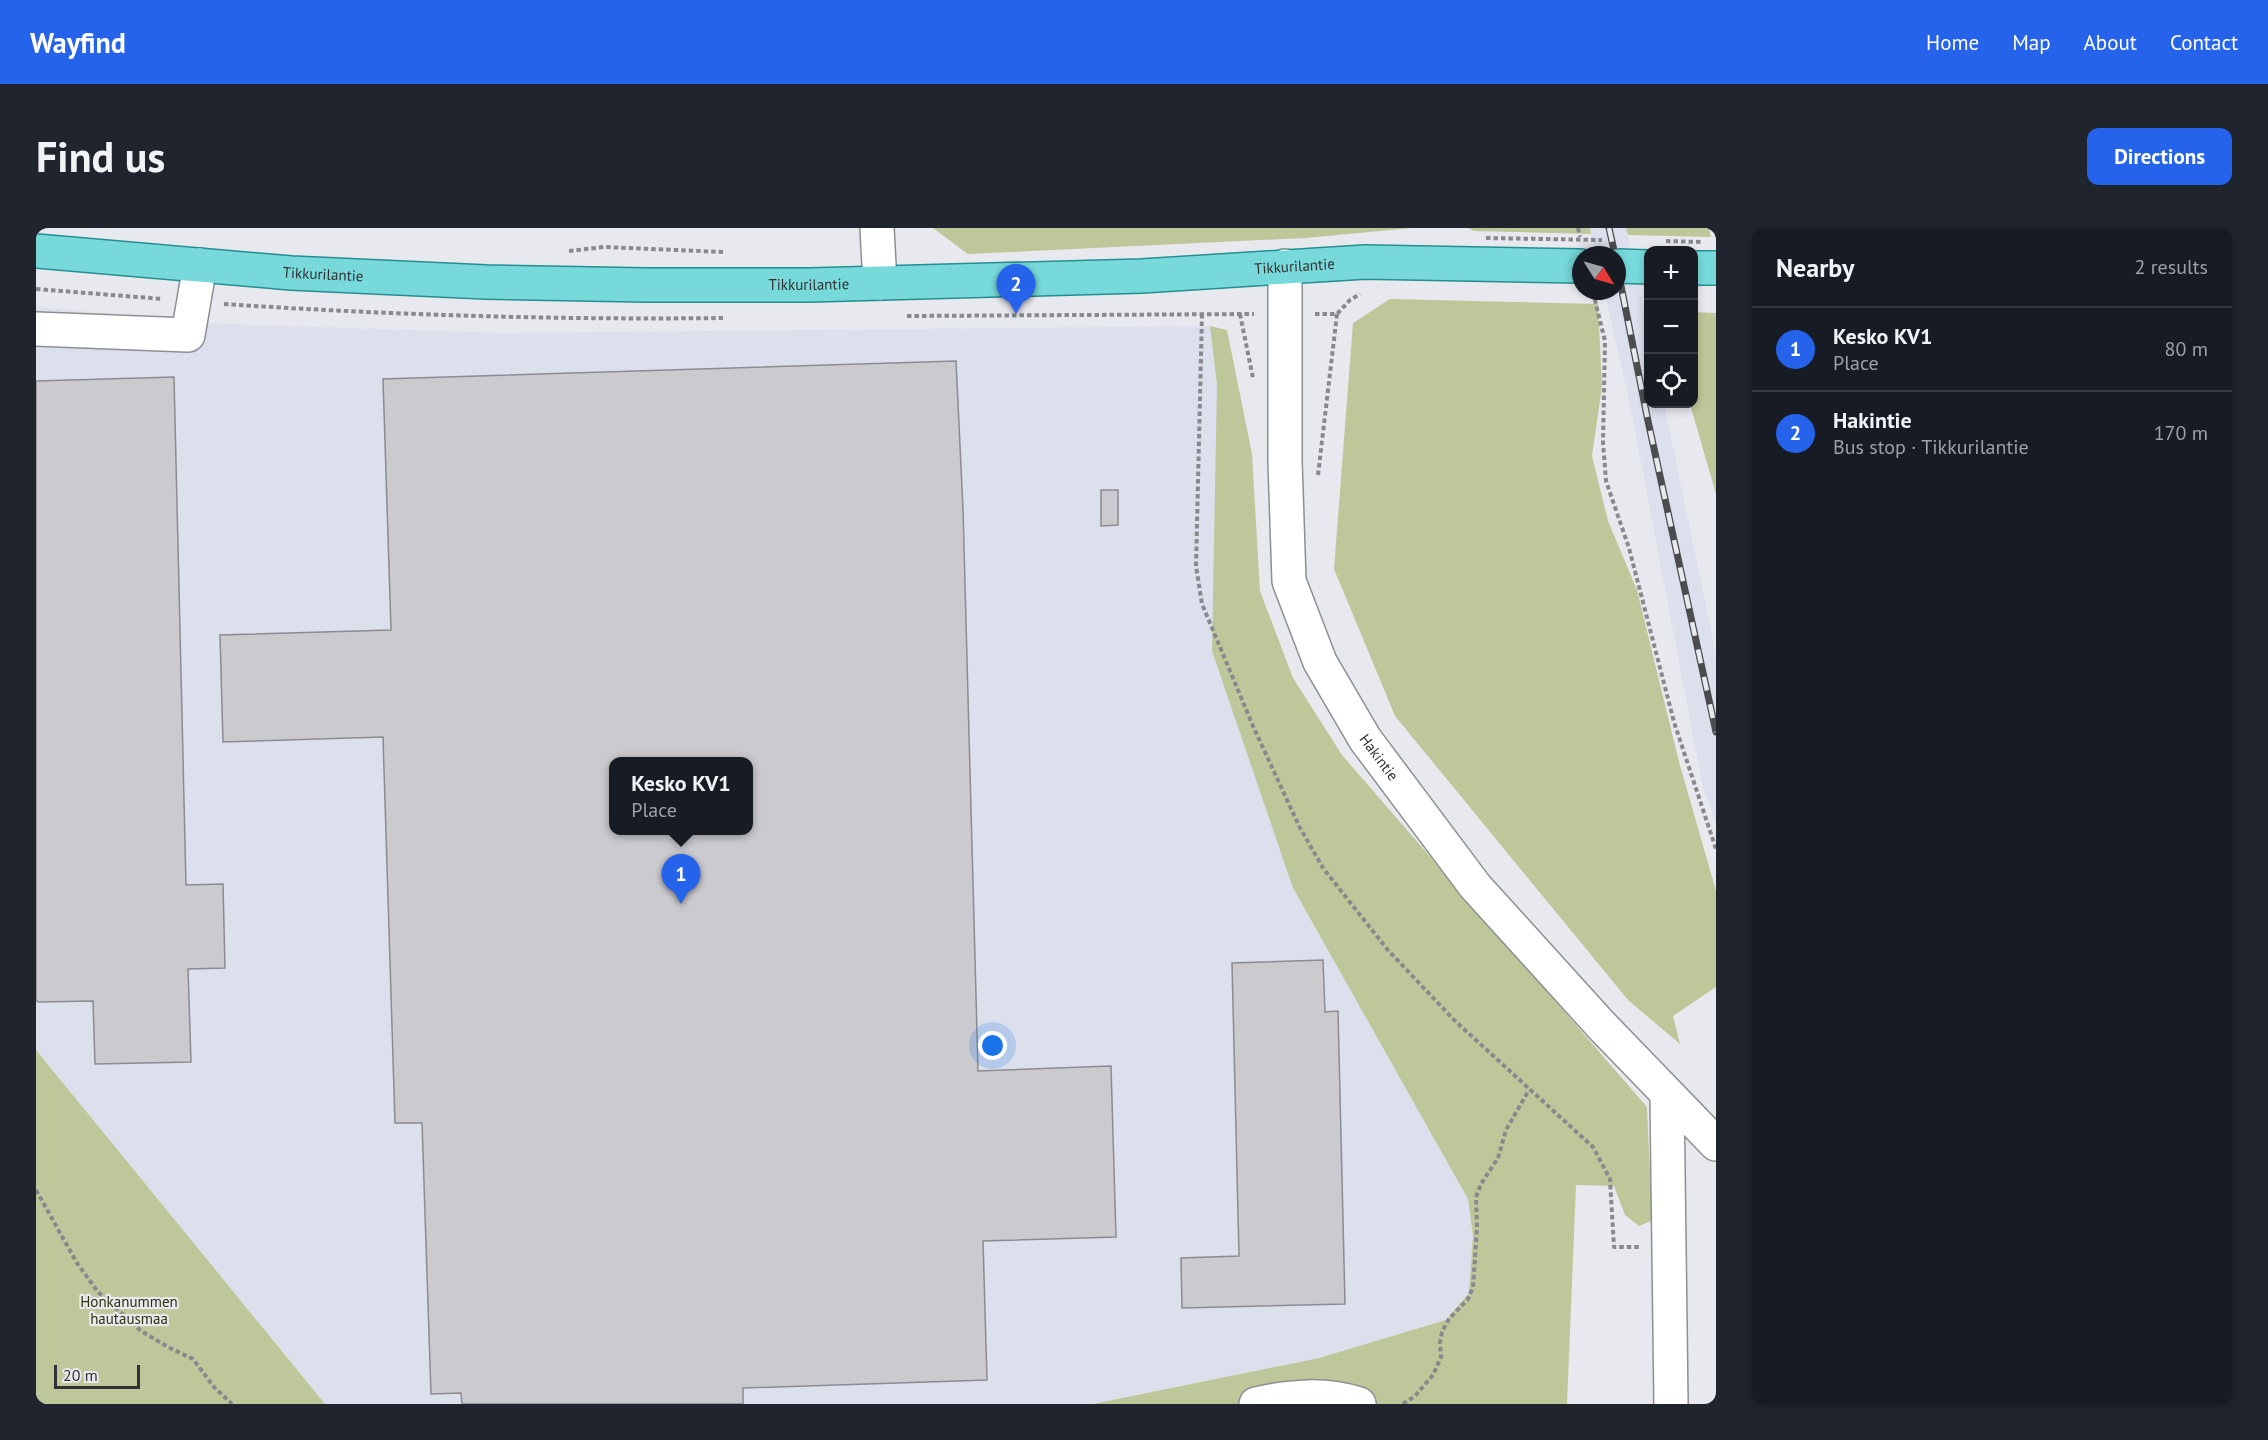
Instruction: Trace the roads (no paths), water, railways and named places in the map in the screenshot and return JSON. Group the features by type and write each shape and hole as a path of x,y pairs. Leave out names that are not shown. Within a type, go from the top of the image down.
{"main road":[{"name":"Tikkurilantie","path":"36,251 291,273 486,282 646,285 880,283 1142,276 1365,262 1489,251 1572,265"},
{"path":"1626,253 1644,254"}],"street":[{"path":"877,228 880,283"},
{"path":"36,328 188,335 200,266"},
{"name":"Hakintie","path":"1285,266 1285,438 1289,581 1320,662 1365,739 1475,886 1593,1016 1716,1144"},
{"path":"1667,1094 1671,1404"},
{"path":"1256,1404 1294,1397 1324,1396 1359,1404"}],"railway":[{"path":"1609,228 1613,246"},
{"path":"1624,300 1716,732"}],"place":[{"name":"Hakintie","path":"1016,314"},
{"name":"Kesko KV1","path":"681,904"}],"park label":[{"name":"Honkanummen hautausmaa","path":"129,1310"}]}
